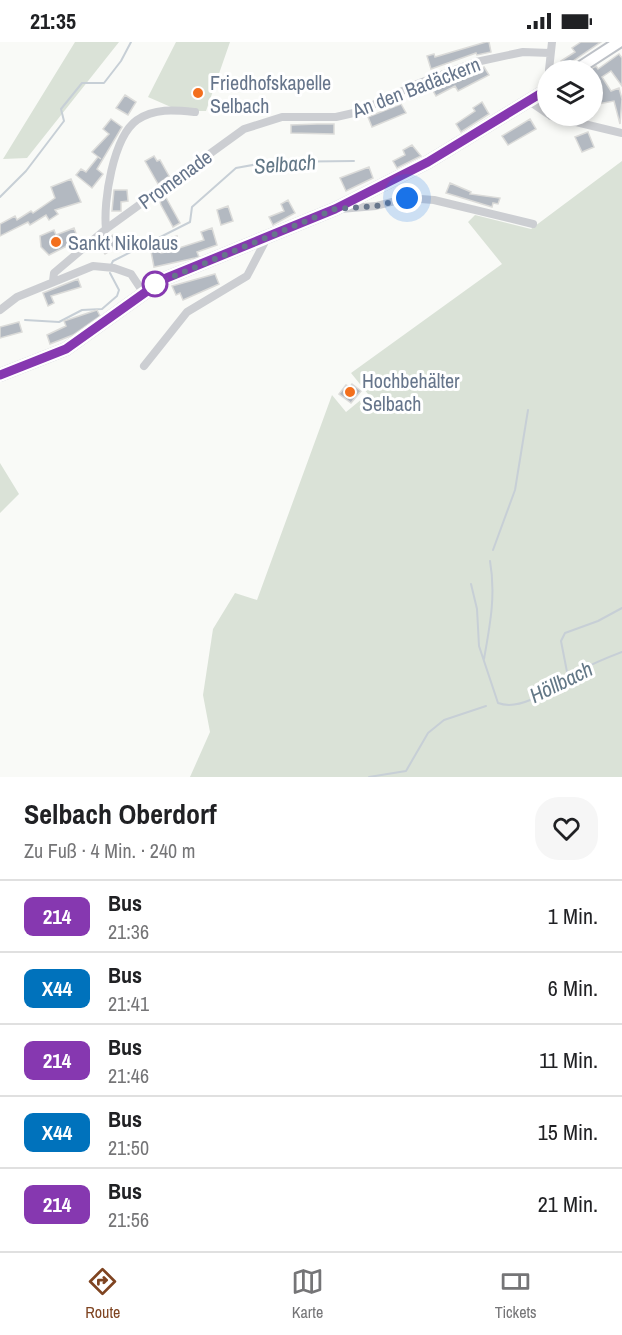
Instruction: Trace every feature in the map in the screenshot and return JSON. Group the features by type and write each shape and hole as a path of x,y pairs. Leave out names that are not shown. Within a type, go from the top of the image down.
{"main road":[{"path":"592,60 620,42"},
{"path":"0,375 66,349 164,279 335,209 428,162 537,96"}],"street":[{"path":"550,60 552,42"},
{"name":"An den Badäckern","path":"282,117 336,117 358,112 417,84 476,62 523,52 550,53"},
{"path":"529,101 537,107"},
{"path":"106,229 104,210 113,165 122,139 135,121 151,113 167,110 195,112"},
{"name":"Promenade","path":"53,281 54,273 106,229 229,138 244,129 282,117"},
{"path":"596,126 622,132"},
{"path":"335,209 376,206 407,198 434,200 533,224"},
{"path":"144,366 187,312 247,276 268,236"},
{"path":"0,310 17,297 93,266 114,268 131,274 143,292"}],"shaded area":[{"path":"75,42 119,42 27,158 3,159"},
{"path":"176,42 230,42 206,111 180,111 148,97"},
{"path":"622,161 622,777 190,777 210,732 203,695 213,629 235,593 257,600 332,395 346,412 368,394 351,373 502,264 468,222 475,215 531,229"},
{"path":"0,463 19,494 0,513"}],"building":[{"path":"489,42 491,52 477,55 476,53 431,69 427,56 434,54 435,57"},
{"path":"581,42 601,42 574,60 563,60 575,52 572,48"},
{"path":"619,54 622,58 622,86 611,71 603,76 603,65"},
{"path":"484,67 489,75 458,91 455,86 436,96 432,89 463,75 465,79"},
{"path":"603,79 611,91 619,88 622,99 620,124 614,101 603,103"},
{"path":"125,95 136,102 128,115 116,108"},
{"path":"482,102 489,114 461,132 456,124 475,111 473,108"},
{"path":"401,104 406,113 372,127 368,117"},
{"path":"111,119 122,127 97,169 103,174 92,188 76,175 81,169 86,172 98,157 101,159 92,152 109,134 103,129"},
{"path":"530,119 536,129 508,145 502,136"},
{"path":"334,124 334,134 291,133 291,125"},
{"path":"588,132 594,147 582,152 575,137"},
{"path":"412,145 421,156 397,168 393,161 405,155 403,150"},
{"path":"154,156 157,161 160,160 169,176 158,184 145,161"},
{"path":"369,167 373,178 346,191 340,178"},
{"path":"71,179 81,202 55,210 58,214 49,220 46,215 30,225 28,222 0,236 0,224 15,216 17,220 31,211 33,213 55,198 51,187"},
{"path":"450,183 471,192 470,194 500,198 498,204 493,203 492,207 446,193"},
{"path":"114,190 127,190 128,201 121,202 121,211 112,211"},
{"path":"164,194 180,223 173,227 159,198"},
{"path":"288,200 295,213 273,225 269,217 284,211 281,204"},
{"path":"228,206 233,221 221,225 217,210"},
{"name":"Sankt Nikolaus","path":"74,228 78,239 75,242 49,255 41,247 40,236 54,230 56,235"},
{"path":"212,228 217,245 197,252 199,257 154,267 150,246 159,244 161,253 172,251 169,238 177,236 179,248 204,240 201,232"},
{"path":"113,235 119,245 105,254 99,245"},
{"path":"215,274 219,284 183,300 180,293 176,295 172,286"},
{"path":"78,279 81,287 51,296 54,303 48,306 43,293"},
{"path":"97,310 100,316 73,335 50,344 47,335 66,326 64,321"},
{"path":"19,322 22,332 0,338 0,327"},
{"name":"Hochbehälter Selbach","path":"352,384 361,391 351,403 339,394 346,385 350,387"}],"waterway":[{"path":"0,197 26,171 64,121 61,109 82,83 104,83 121,61 131,42"},
{"name":"Selbach","path":"111,265 113,261 190,222 192,207 236,168 269,162 354,161"},
{"name":"Selbach","path":"25,320 59,322 82,310 102,309 117,296 119,290 110,273"},
{"path":"493,550 515,490 528,410"},
{"path":"484,659 492,598 490,561"},
{"name":"Höllbach","path":"471,584 477,609 479,646 498,703 508,705 531,700 583,669 622,652"},
{"path":"568,677 561,641 565,633 598,621 622,608"},
{"name":"Höllbach","path":"369,777 406,771 428,733 444,720 486,706"}],"bus line":[{"name":"214","path":"0,375 66,349 164,279 335,209 428,162 537,96"}],"place":[{"name":"Friedhofskapelle Selbach","path":"198,93"},
{"name":"Sankt Nikolaus","path":"56,242"},
{"name":"Hochbehälter Selbach","path":"350,392"}],"route":[{"path":"155,284 335,209 376,206 407,198"}]}
